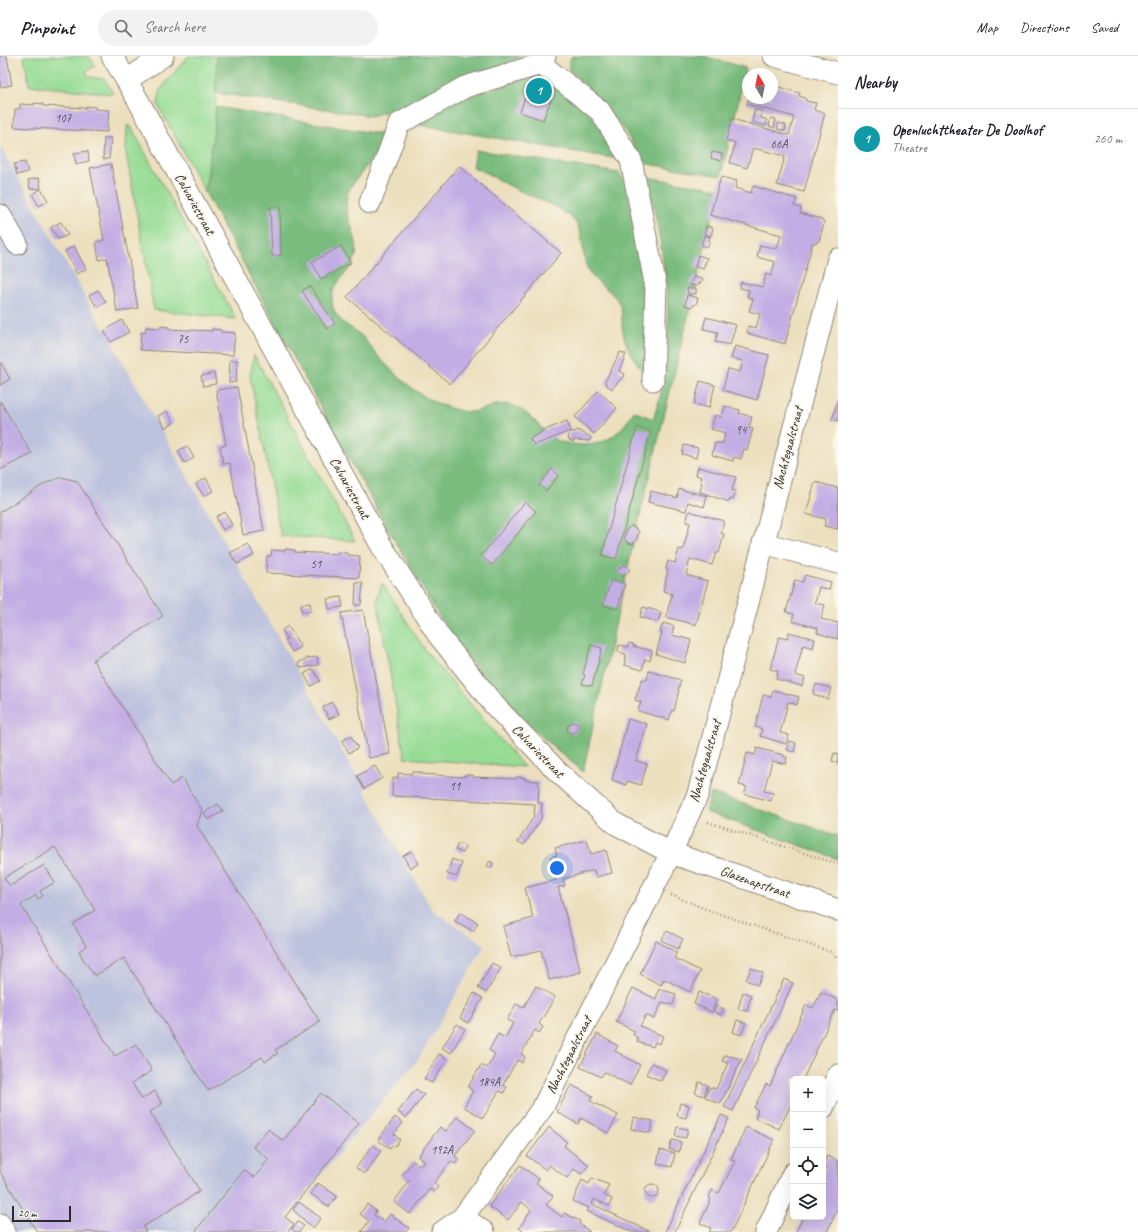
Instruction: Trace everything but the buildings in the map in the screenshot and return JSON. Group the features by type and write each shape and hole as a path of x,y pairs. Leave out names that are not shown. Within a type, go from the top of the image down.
{"street":[{"name":"Calvariestraat","path":"112,56 127,80 381,545 439,636 495,706 557,771 616,824 671,853"},
{"path":"127,80 163,56"},
{"path":"774,56 838,73"},
{"path":"370,203 399,124 465,86 543,60 600,111 631,160 656,288 653,380"},
{"path":"0,216 17,244"},
{"name":"Nachtegaalstraat","path":"442,1232 463,1217 543,1107 654,888 698,794 838,259"},
{"path":"763,543 838,563"},
{"name":"Glazenapstraat","path":"671,853 838,910"},
{"path":"826,1101 838,1075"},
{"path":"766,1232 790,1179"},
{"path":"463,1217 484,1232"},
{"path":"0,1224 5,1232"}],"path":[{"path":"683,826 705,832 708,821 838,864"},
{"path":"654,888 708,910 830,952 838,960"}],"shaded area":[{"path":"0,146 104,330 123,320 130,333 112,343 432,910 485,945 419,1058 286,1216 295,1223 289,1232 0,1232"}],"green space":[{"path":"24,56 89,56 95,66 86,71 89,77 105,79 113,94 29,85"},
{"path":"188,56 217,56 215,123 205,192 158,105 160,90"},
{"path":"217,56 523,56 502,66 431,91 408,105 371,116 216,93"},
{"path":"572,56 704,56 746,68 742,68 742,85 721,176 642,163 627,134 604,106 569,70 569,62"},
{"path":"533,76 546,80 584,108 609,136 624,160 414,124 458,99"},
{"path":"216,107 386,135 371,160 348,192 346,203 347,211 357,249 354,261 335,287 332,299 335,312 342,321 363,337 394,373 412,388 432,401 443,406 467,412 474,412 500,404 517,407 555,439 568,443 583,445 601,442 609,438 623,427 634,411 653,419 660,398 667,355 668,312 661,246 653,203 646,177 719,189 634,540 583,772 541,736 506,702 475,668 441,619 388,529 314,395 205,192"},
{"path":"130,125 236,319 154,310 126,153 127,126"},
{"path":"476,150 619,173 626,183 640,256 646,346 644,372 632,356 627,345 623,333 621,308 619,303 612,294 591,275 585,263 581,235 576,223 565,212 473,167"},
{"path":"254,355 355,541 281,536 250,376"},
{"path":"382,583 427,653 524,767 405,758 377,599"},
{"path":"711,793 838,836 838,859 706,812"}],"place":[{"name":"Openluchttheater De Doolhof","path":"539,91"}]}
